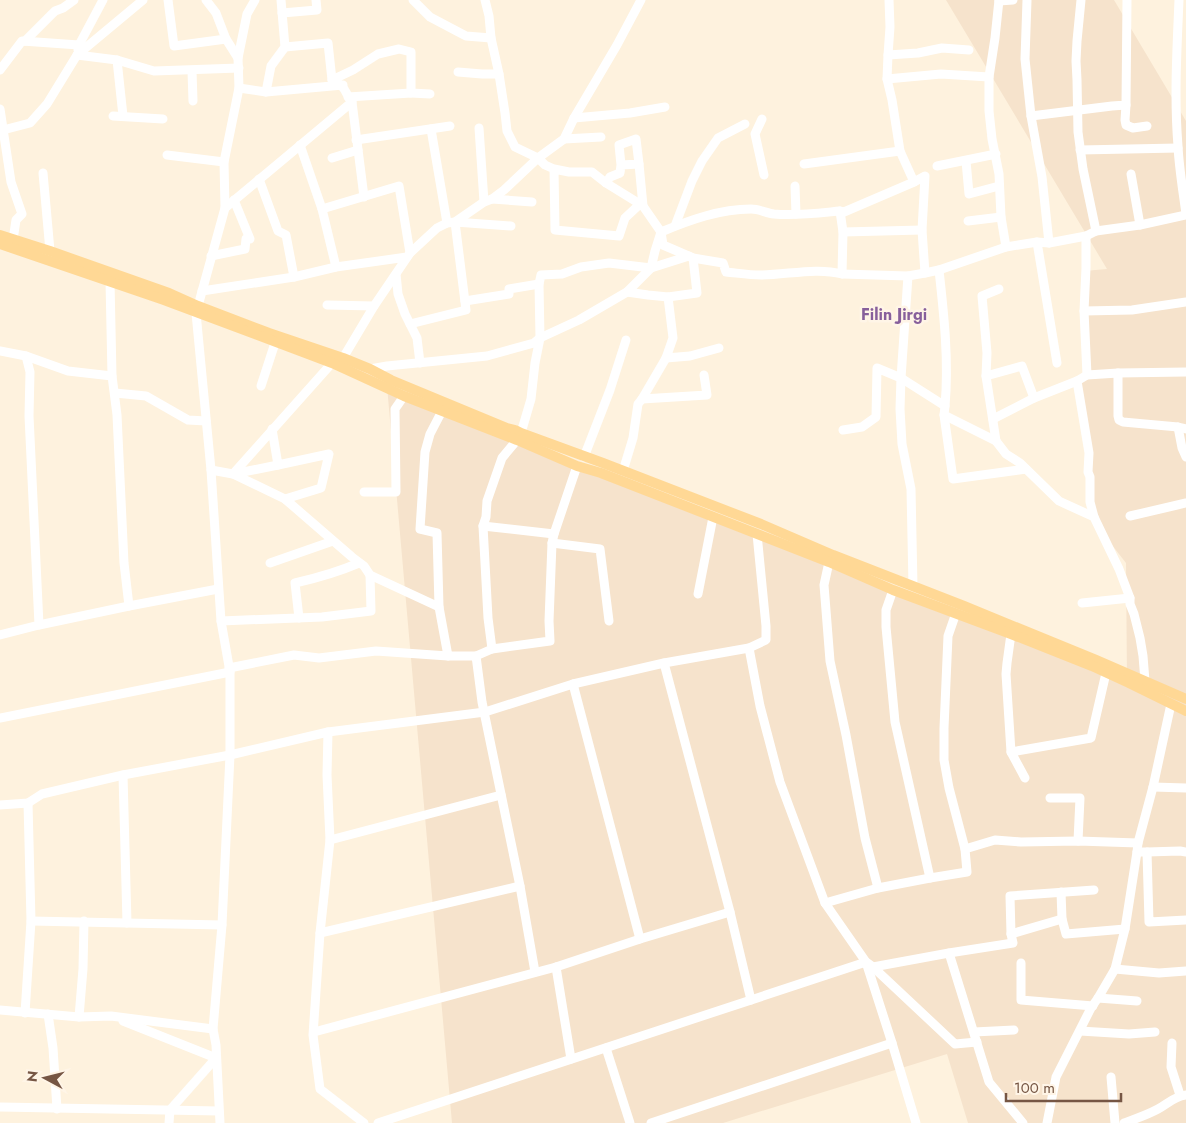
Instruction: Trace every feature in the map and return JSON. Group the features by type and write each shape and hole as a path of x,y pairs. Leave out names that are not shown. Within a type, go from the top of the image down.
{"main road":[{"path":"0,235 169,293 197,309 276,343 332,363 442,411 624,471 653,488 713,517 828,562 893,590 1106,672 1186,711"},
{"path":"0,244 343,358 413,390 515,430 519,437 577,466 653,488 760,524 1096,660 1186,699"}],"street":[{"path":"0,70 22,41 25,41 55,11 74,0"},
{"path":"77,55 79,45 103,0"},
{"path":"2,130 30,123 47,104 77,55 143,0"},
{"path":"168,0 174,46 226,38"},
{"path":"206,0 216,13 226,38 238,58"},
{"path":"220,1123 222,1107 213,1029 222,925 230,755 229,670 218,589 211,470 197,309 225,208 224,162 239,88 238,58 247,14 256,0"},
{"path":"266,92 271,66 285,47 281,0"},
{"path":"282,13 317,10 316,0"},
{"path":"413,0 430,17 466,36 491,38"},
{"path":"485,0 499,74 507,131 515,147 538,158 545,166 554,169 569,172 592,172 642,205 661,232 663,245 691,257 723,262 726,272 760,275 834,272 842,274 908,276 939,270 1006,247 1037,242 1049,243 1086,236 1096,231 1140,225 1186,215 1178,148 1176,87 1179,0"},
{"path":"343,358 374,306 408,255 437,228 451,223 504,190 538,158 564,139 641,0"},
{"path":"889,0 890,27 887,79 900,151 914,182"},
{"path":"1006,247 1001,217 996,154 992,139 989,77 999,1 1013,0"},
{"path":"1027,0 1024,59 1042,177 1049,243"},
{"path":"1081,0 1076,61 1078,132 1083,169 1096,231"},
{"path":"1127,0 1125,120 1126,125 1133,128 1147,126"},
{"path":"25,41 79,45"},
{"path":"285,47 328,43 332,80"},
{"path":"888,55 918,53 942,48 969,50"},
{"path":"332,80 353,70 378,54 399,49 411,52 411,94"},
{"path":"77,55 117,60 154,71 239,68"},
{"path":"117,60 118,116 163,119"},
{"path":"192,70 192,101"},
{"path":"458,72 499,74"},
{"path":"887,79 940,74 989,77"},
{"path":"332,80 342,85 350,99 364,197"},
{"path":"239,88 266,92 342,85"},
{"path":"225,208 300,146 350,99 430,94"},
{"path":"1032,116 1126,105"},
{"path":"574,118 630,113 665,107"},
{"path":"0,109 11,182 22,214 16,220 13,240"},
{"path":"762,119 755,134 764,175"},
{"path":"675,226 702,161 718,138 745,124"},
{"path":"356,140 450,126"},
{"path":"480,128 488,201"},
{"path":"410,324 466,310 451,223 431,129"},
{"path":"564,139 601,137"},
{"path":"606,183 610,178 620,173 620,145 636,140 642,205"},
{"path":"300,146 322,209 336,267"},
{"path":"1080,150 1178,148"},
{"path":"332,158 358,150"},
{"path":"804,164 900,151"},
{"path":"937,166 996,154"},
{"path":"167,155 224,162"},
{"path":"966,161 969,194 1000,186"},
{"path":"621,164 639,164"},
{"path":"554,169 555,230 619,236 625,218 642,205"},
{"path":"43,174 50,251"},
{"path":"1131,174 1140,225"},
{"path":"370,369 487,356 534,344 540,338 579,320 627,292 651,268 654,251 661,232 685,222 719,212 753,209 774,214 844,212 925,176 922,230 925,273"},
{"path":"259,179 278,231 286,235 294,277"},
{"path":"322,209 399,186 408,255"},
{"path":"795,186 796,214"},
{"path":"211,256 245,249 246,239 250,239 234,200"},
{"path":"488,201 532,202"},
{"path":"840,211 843,232 842,274"},
{"path":"968,221 1001,217"},
{"path":"451,223 511,226"},
{"path":"843,232 922,230"},
{"path":"1086,236 1084,311 1087,375"},
{"path":"1037,242 1057,363"},
{"path":"202,291 294,277 336,267 408,255"},
{"path":"492,649 487,609 483,526 486,517 487,501 502,458 519,437 531,399 540,338 540,275 562,274 581,267 609,263 651,268 691,257"},
{"path":"627,292 668,297 697,293 691,257"},
{"path":"939,270 945,332 947,383 944,411 953,479 1026,470"},
{"path":"396,274 398,294 405,314 417,338 420,363"},
{"path":"908,276 900,409 902,444 912,489 913,586"},
{"path":"110,282 112,376 118,424 124,563 129,606"},
{"path":"465,301 509,294 509,289 539,284"},
{"path":"996,441 986,376 987,353 982,296 999,290"},
{"path":"624,471 633,438 638,404 666,358 673,338 668,297"},
{"path":"1084,311 1132,310 1186,302"},
{"path":"327,305 374,306"},
{"path":"584,457 610,390 626,340"},
{"path":"261,386 276,343"},
{"path":"666,358 690,356 719,348"},
{"path":"0,351 26,356 68,371 112,376"},
{"path":"26,356 30,372 29,416 39,625"},
{"path":"233,474 332,363"},
{"path":"986,376 1022,366 1034,398"},
{"path":"843,430 862,427 876,417 877,368 901,378 944,411 996,441 1006,454 1020,463 1059,501 1094,517"},
{"path":"994,419 1034,398 1077,381 1087,375 1186,372"},
{"path":"1118,373 1119,420 1182,428 1182,448 1186,457"},
{"path":"642,399 707,395 704,375"},
{"path":"1077,381 1090,453 1088,472 1090,476 1090,502 1094,517 1119,569 1130,598 1141,643 1145,681"},
{"path":"115,393 146,396 188,420 206,421"},
{"path":"364,492 396,492 395,409 404,396"},
{"path":"442,411 430,434 425,452 420,529 436,533 439,607 448,656"},
{"path":"272,429 278,465"},
{"path":"233,474 329,454 321,488 285,499"},
{"path":"0,718 294,655 319,658 376,651 476,656 492,649 550,641 549,622 553,539 577,466"},
{"path":"211,470 233,474 285,499 364,566 370,575 439,607"},
{"path":"1130,516 1186,503"},
{"path":"698,594 713,517"},
{"path":"483,526 600,549 609,621"},
{"path":"0,805 28,803 42,794 123,775 230,755 328,732 485,712 573,684 664,663 749,648 766,640 757,534"},
{"path":"270,563 333,540"},
{"path":"828,562 824,586 830,661 865,838 878,888"},
{"path":"298,618 295,583 327,576 359,563"},
{"path":"221,621 322,617 371,611 370,575"},
{"path":"0,635 129,606 218,589"},
{"path":"893,590 886,610 886,628 895,722 930,878"},
{"path":"1082,603 1130,598"},
{"path":"825,903 878,888 967,872 965,849 949,788 944,760 948,636 956,613"},
{"path":"1011,634 1006,674 1011,752 1025,778"},
{"path":"749,648 760,706 780,782 825,903 870,964 955,1044 975,1037 1014,1030"},
{"path":"476,656 482,702 520,886 535,972"},
{"path":"664,663 730,912 751,1000"},
{"path":"1011,752 1091,738 1106,672"},
{"path":"573,684 640,939"},
{"path":"1047,1123 1056,1077 1091,1008 1115,969 1125,929 1171,704"},
{"path":"328,732 327,774 330,840 320,933 314,1032 320,1088 364,1123"},
{"path":"123,775 127,923"},
{"path":"1153,786 1186,788"},
{"path":"330,840 501,795"},
{"path":"1050,798 1080,798 1078,841"},
{"path":"25,1013 31,921 28,803"},
{"path":"965,849 995,840 1021,842 1078,841 1141,849 1184,851"},
{"path":"1141,849 1149,922 1186,920"},
{"path":"320,933 520,886"},
{"path":"381,1123 751,1000 870,964 1013,943 1010,896 1094,890"},
{"path":"1062,892 1062,919 1066,934 1125,929"},
{"path":"314,1032 556,967 730,912"},
{"path":"1011,934 1062,919"},
{"path":"31,921 222,925"},
{"path":"80,1017 84,922"},
{"path":"949,952 989,1082 1023,1123"},
{"path":"1021,963 1021,1000 1093,1006"},
{"path":"870,964 916,1123"},
{"path":"556,967 571,1059"},
{"path":"1115,969 1159,973 1186,971"},
{"path":"1098,998 1137,1002"},
{"path":"0,1010 80,1017 111,1016 213,1029"},
{"path":"48,1014 53,1048 57,1109"},
{"path":"111,1016 216,1058"},
{"path":"1080,1031 1130,1034 1155,1032"},
{"path":"1124,1123 1160,1108 1183,1095 1171,1067 1172,1043"},
{"path":"651,1123 892,1044"},
{"path":"606,1048 630,1123"},
{"path":"169,1123 170,1110 216,1058"},
{"path":"1111,1078 1115,1123"},
{"path":"0,1108 170,1110 222,1107"}],"shaded area":[{"path":"946,0 1114,0 1186,121 1186,1123 968,1123 947,1054 723,1123 452,1123 387,386 1127,681 1126,563 1087,513 1090,464 1080,385 1085,374 1084,271 1107,269"}],"district":[{"name":"Filin Jirgi","path":"894,314"}]}
